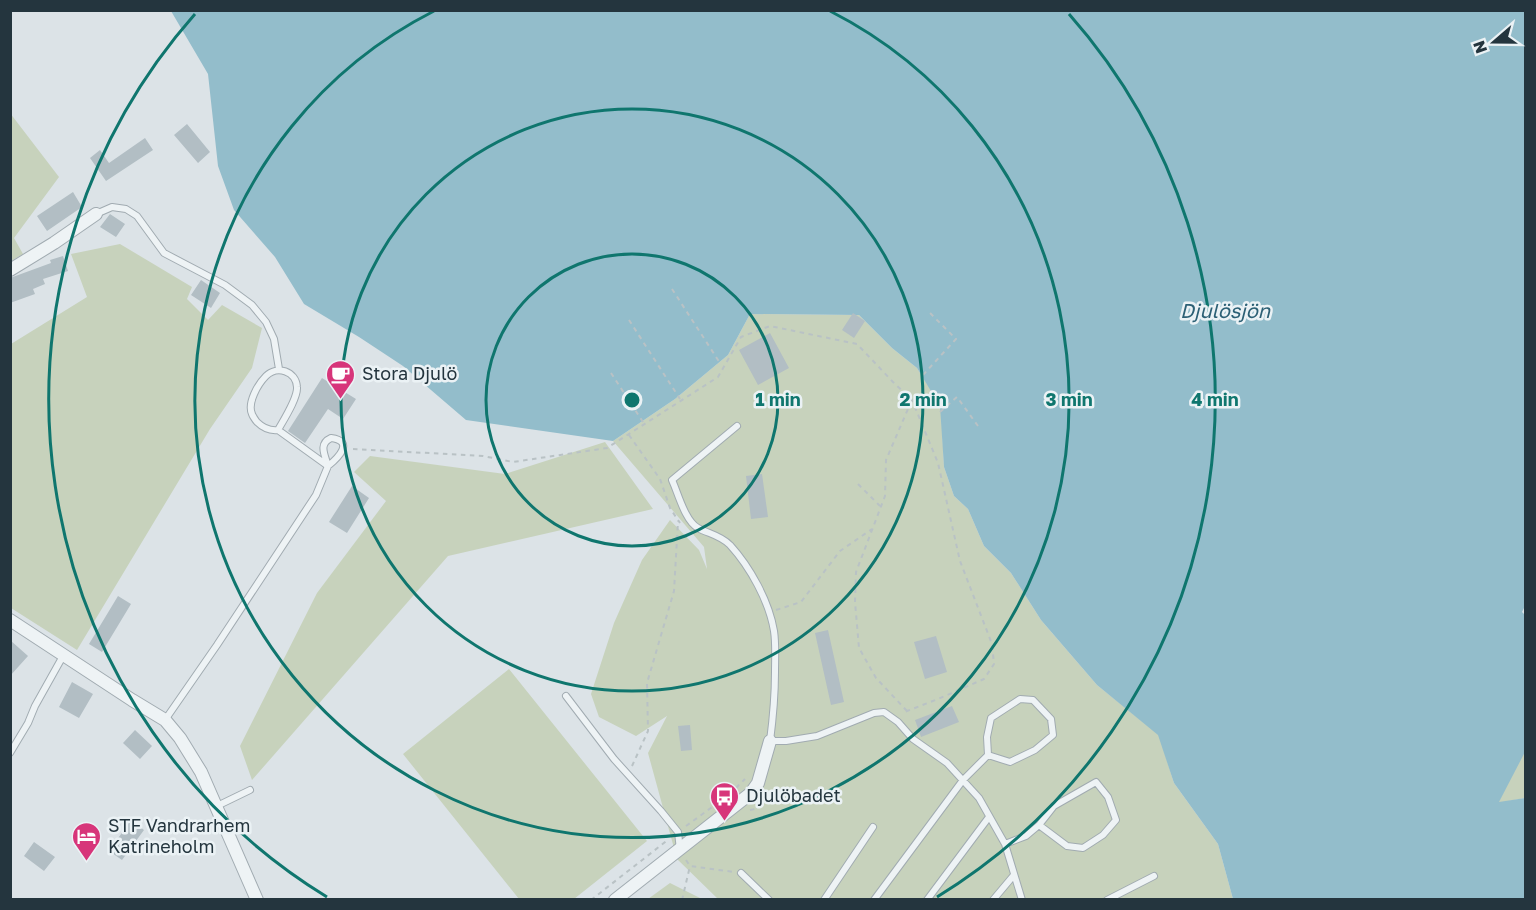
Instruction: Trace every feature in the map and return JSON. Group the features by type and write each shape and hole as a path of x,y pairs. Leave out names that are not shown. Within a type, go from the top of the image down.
{"street":[{"path":"10,270 96,214"},
{"path":"10,620 165,720 180,738 201,772 257,900"},
{"path":"615,900 751,793 758,783 770,741"}],"lane":[{"path":"96,214 112,207 126,209 137,216 164,253 225,285 252,304 266,322 274,339 279,369"},
{"path":"278,430 294,399 297,388 294,378 279,369 269,373 254,396 252,415 261,426 271,431 278,430 328,466"},
{"path":"736,426 672,480 689,520 729,545 752,576 769,612 774,629 776,653 774,713 770,741 817,736 874,713 884,712 898,722 913,738 947,763 979,798 1005,844 1022,900"},
{"path":"165,720 310,504 321,486 328,466 342,454 343,448 339,440 331,438 325,442 323,452 328,466"},
{"path":"10,753 64,655"},
{"path":"566,696 614,759 678,832 680,850"},
{"path":"874,900 963,780 988,755 987,736 991,718 1020,699 1033,700 1051,719 1053,735 1035,750 1010,762 988,755"},
{"path":"1005,844 1026,836 1039,825 1054,806 1096,782 1108,797 1116,819 1103,835 1083,848 1067,846 1039,825"},
{"path":"217,806 250,790"},
{"path":"927,900 990,817"},
{"path":"824,900 873,827"},
{"path":"741,873 769,900"},
{"path":"993,900 1014,874"},
{"path":"1107,900 1154,876"}],"path":[{"path":"672,289 720,363"},
{"path":"922,375 957,339 928,311"},
{"path":"629,320 680,399"},
{"path":"343,448 483,456 513,462 607,448 718,377 741,337 770,326 857,344 912,400 938,463 960,561 992,644 994,664 984,679 891,718"},
{"path":"611,373 643,422"},
{"path":"940,412 957,397 978,426"},
{"path":"907,711 876,678 859,648 855,602 856,572 885,496 886,460 912,400"},
{"path":"628,435 660,479 670,508 684,528"},
{"path":"858,484 880,506"},
{"path":"628,775 648,731 647,683 674,591 678,521"},
{"path":"769,612 801,603 840,551 872,529"},
{"path":"734,790 746,779"},
{"path":"591,900 717,803"},
{"path":"680,850 690,866 682,900"},
{"path":"690,866 741,873"}],"green space":[{"path":"10,113 59,177 14,238 23,254 11,261"},
{"path":"120,244 192,287 187,299 208,320 222,305 262,328 252,368 210,429 77,650 11,608 11,344 87,297 71,254"},
{"path":"750,314 859,315 892,348 917,368 941,406 944,467 954,496 968,509 984,546 1011,573 1041,620 1097,685 1159,735 1174,783 1218,844 1233,899 718,899 677,859 648,753 667,716 636,736 599,717 591,694 614,623 642,560 670,520 699,550 707,569 704,547 613,441 675,399 728,355"},
{"path":"605,442 653,509 448,556 252,780 240,746 317,593 386,501 354,472 370,456 505,474"},
{"path":"509,669 647,841 574,899 519,899 403,754"},
{"path":"1525,750 1525,798 1498,803"},
{"path":"670,883 702,899 648,899"}],"water":[{"name":"Djulösjön","path":"171,11 1525,11 1526,604 1522,612 1526,616 1526,750 1499,802 1525,798 1525,899 1233,899 1218,844 1174,783 1158,735 1097,685 1041,620 1011,573 984,546 968,509 954,496 944,467 940,406 917,368 892,348 859,315 750,314 728,355 675,399 613,441 466,420 403,366 304,304 275,257 234,210 218,166 208,74"}],"building":[{"path":"187,124 210,152 198,163 174,135"},
{"path":"145,138 153,150 106,181 90,158 100,150 109,163"},
{"path":"73,192 82,207 47,231 37,216"},
{"path":"110,214 125,224 116,237 100,227"},
{"path":"63,256 68,271 43,279 45,284 33,289 35,294 10,303 10,278 51,263 50,260"},
{"path":"201,280 220,293 211,308 191,295"},
{"path":"853,313 865,321 854,338 842,330"},
{"path":"770,333 789,368 758,385 739,350"},
{"path":"322,378 356,399 343,419 328,409 305,443 288,431"},
{"path":"762,474 768,517 751,519 746,476"},
{"path":"352,486 369,498 347,533 329,522"},
{"path":"118,596 131,604 102,652 89,644"},
{"path":"828,630 844,702 831,705 815,633"},
{"path":"936,636 947,672 925,679 914,642"},
{"path":"10,640 28,656 10,676"},
{"path":"72,682 93,694 79,718 59,707"},
{"path":"952,706 959,722 921,737 915,720"},
{"path":"690,725 692,750 681,751 678,726"},
{"path":"135,730 152,746 140,759 123,743"},
{"path":"131,820 144,830 122,860 109,851"},
{"path":"34,842 55,857 44,871 24,856"}],"place":[{"name":"Stora Djulö","path":"341,400"},
{"name":"Djulöbadet","path":"725,822"},
{"name":"STF Vandrarhem Katrineholm","path":"87,862"}]}
